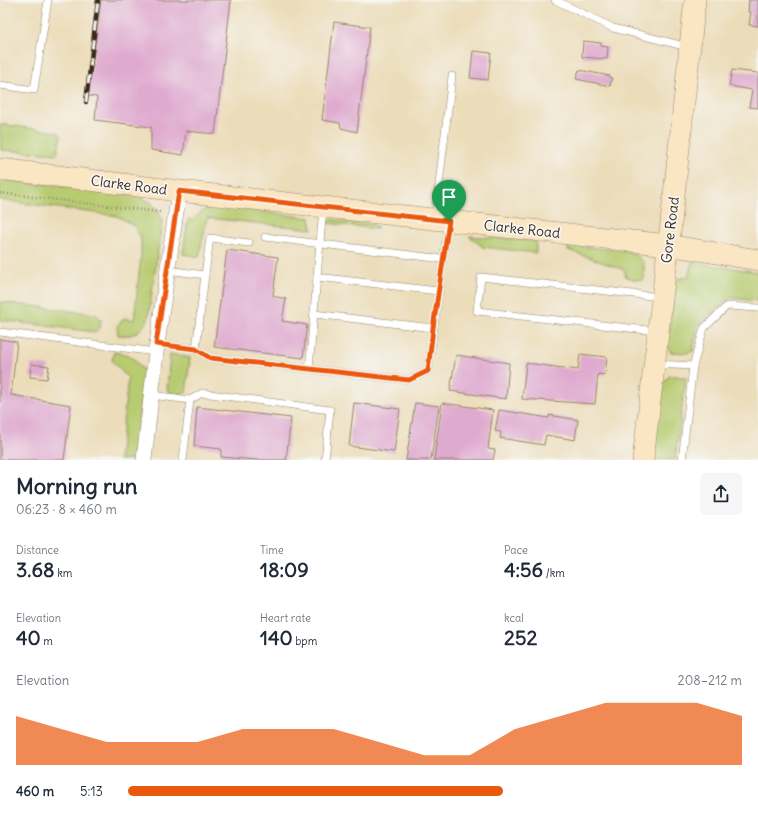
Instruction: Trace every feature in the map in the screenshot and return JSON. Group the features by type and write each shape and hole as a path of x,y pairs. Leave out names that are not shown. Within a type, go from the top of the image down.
{"main road":[{"name":"Gore Road","path":"643,460 695,0"},
{"name":"Clarke Road","path":"0,169 179,191 668,245 758,260"}],"street":[{"path":"144,460 156,348 179,191"}],"lane":[{"path":"0,85 34,90 48,0"},
{"path":"555,0 613,28 690,47"},
{"path":"0,332 156,348 196,349 210,358 409,380 428,371 443,259 442,220 452,76"},
{"path":"309,369 323,207"},
{"path":"265,237 443,259"},
{"path":"196,349 210,238 249,243"},
{"path":"167,270 205,275"},
{"path":"317,277 438,291"},
{"path":"658,331 477,311 481,277 662,297"},
{"path":"682,460 693,366 704,328 727,306 758,308"},
{"path":"314,314 433,328"},
{"path":"654,364 693,366"},
{"path":"151,394 190,400 202,393 330,410 325,460"},
{"path":"183,460 190,400"}],"path":[{"path":"0,194 160,212"}],"green space":[{"path":"0,124 58,132 61,136 57,154 1,150"},
{"path":"0,179 126,194 144,199 157,209 162,221 148,320 139,331 132,335 118,335 117,326 124,318 134,320 141,256 141,238 134,226 117,216 0,200"},
{"path":"213,205 310,218 312,229 207,218 199,257 183,254 188,219 193,220 203,210"},
{"path":"327,219 373,224 378,229 327,223"},
{"path":"469,236 536,241 536,253 483,247"},
{"path":"568,245 627,251 636,255 644,263 644,280 635,280 626,277 624,270 568,250"},
{"path":"692,262 758,272 758,301 730,298 698,324 693,351 687,353 671,352 667,348 675,279 688,277"},
{"path":"0,302 96,314 101,320 100,328 95,332 0,320"},
{"path":"114,352 132,357 144,372 134,460 119,460 128,378 112,361"},
{"path":"170,354 190,358 186,393 173,394 167,390"},
{"path":"669,376 686,378 675,460 651,460 663,384"}],"building":[{"path":"101,0 231,0 215,134 186,131 183,155 151,150 151,127 95,120 97,97 88,96"},
{"path":"749,0 758,0 758,26 749,25 751,12 748,12"},
{"path":"334,22 370,27 357,132 341,128 340,123 322,120"},
{"path":"583,41 601,43 601,46 608,47 607,59 582,57"},
{"path":"473,51 491,53 488,80 470,78"},
{"path":"579,70 610,76 610,78 612,78 610,86 576,79"},
{"path":"732,70 758,73 758,108 749,107 752,90 729,86"},
{"path":"227,250 278,257 273,296 286,299 282,321 307,325 303,358 214,347"},
{"path":"0,339 17,342 11,395 71,405 64,460 0,460"},
{"path":"580,354 607,357 605,375 598,374 595,404 522,399 526,363 578,370"},
{"path":"456,355 509,363 506,399 450,391"},
{"path":"31,364 49,366 47,379 30,377"},
{"path":"354,403 400,409 394,452 349,446"},
{"path":"415,403 439,406 431,460 406,460"},
{"path":"442,403 493,410 488,449 495,450 493,460 434,460"},
{"path":"197,407 291,418 286,460 257,460 221,457 221,449 194,446"},
{"path":"499,410 549,418 549,415 578,420 575,440 546,435 544,445 500,438 501,432 495,431"}],"railway":[{"path":"86,102 98,0"}],"route":[{"path":"179,191 449,221 428,371 409,380 210,358 196,349 156,344 179,191"}]}
